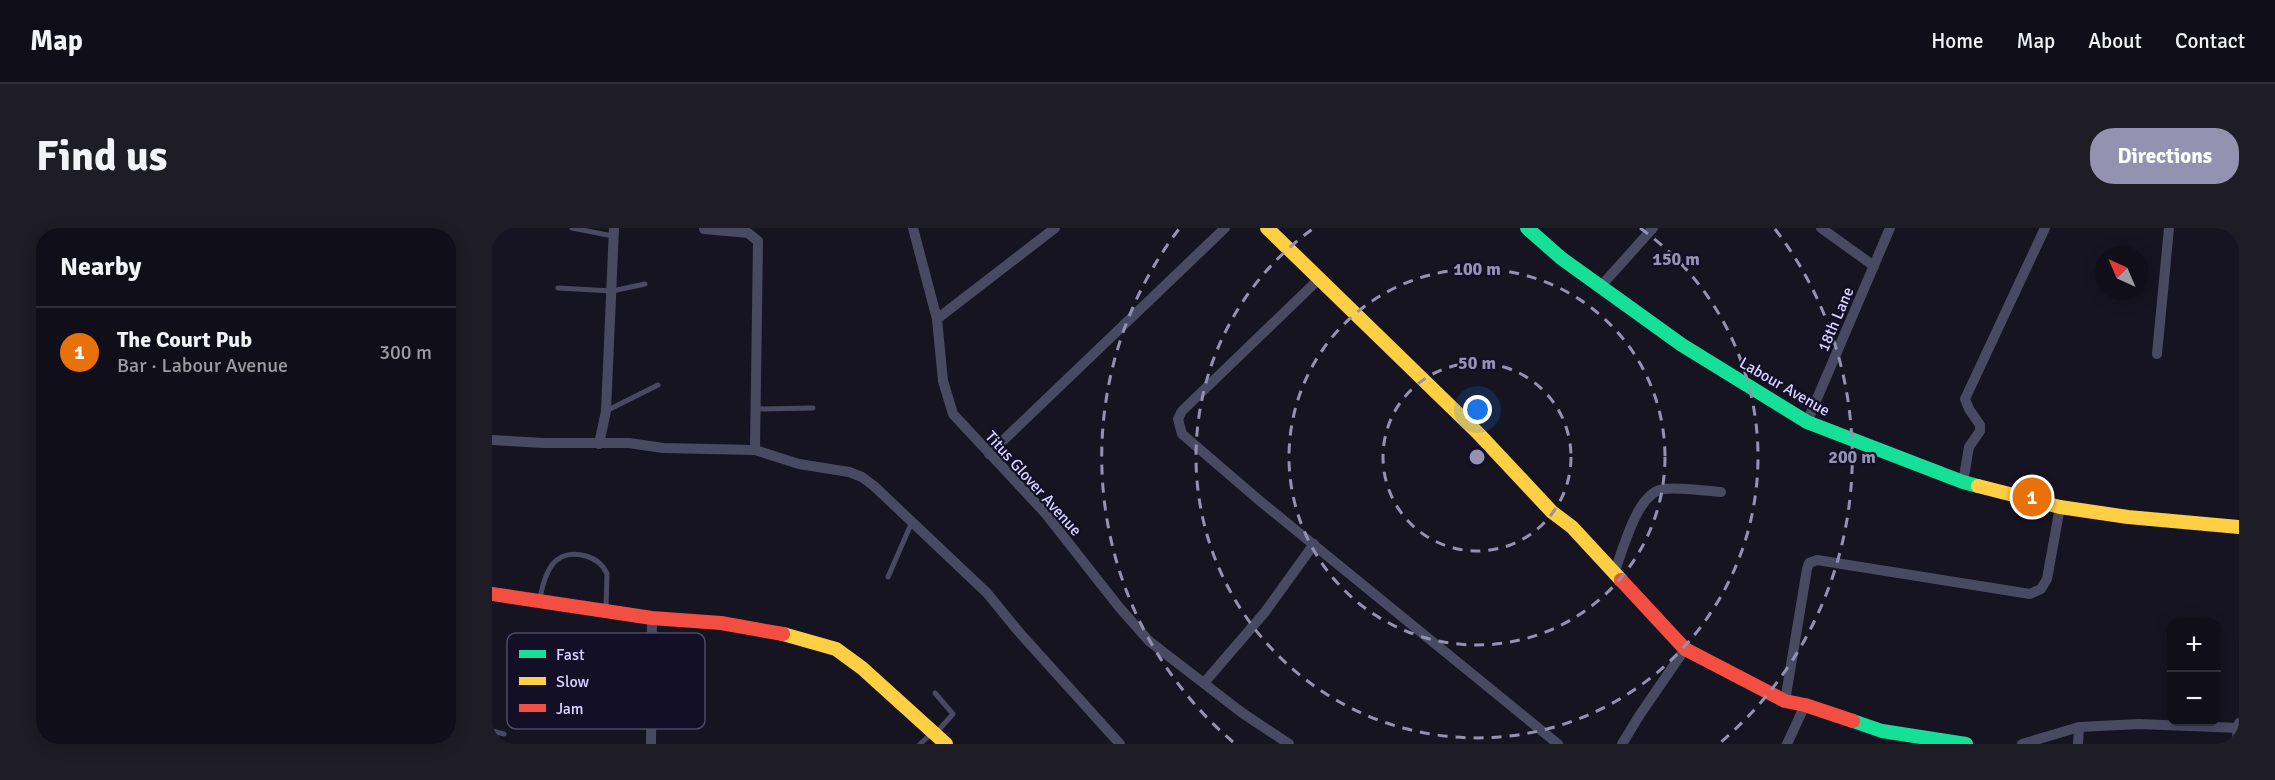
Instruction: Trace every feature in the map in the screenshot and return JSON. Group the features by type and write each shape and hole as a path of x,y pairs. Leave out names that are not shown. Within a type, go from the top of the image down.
{"street":[{"name":"Titus Glover Avenue","path":"913,228 937,319 943,381 953,414 1045,513 1119,607 1149,641 1289,744"},
{"path":"937,319 1055,228"},
{"path":"989,454 1225,228"},
{"path":"1268,228 1478,433 1552,512 1572,527 1685,650 1785,701 1805,705 1882,731 1941,743 1966,744"},
{"name":"Labour Avenue","path":"1527,228 1561,258 1682,345 1807,422 1963,482 2060,507 2128,517 2239,527"},
{"path":"1601,286 1653,228"},
{"path":"1821,228 1874,266"},
{"name":"18th Lane","path":"1807,422 1890,228"},
{"path":"1963,482 1969,447 1980,431 1980,425 1965,399 2045,228"},
{"path":"2157,354 2169,228"},
{"path":"704,229 748,233 758,242 755,450"},
{"path":"599,444 606,411 614,232"},
{"path":"1320,278 1182,411 1178,419 1178,426 1182,434 1558,744"},
{"path":"492,440 544,443 629,443 663,448 755,450 799,464 849,472 862,477 987,593 1120,744"},
{"path":"1614,573 1638,511 1645,498 1652,492 1662,489 1721,492"},
{"path":"1785,701 1809,563 1817,560 2030,594 2041,589 2047,579 2060,507"},
{"path":"1204,683 1265,612 1314,544"},
{"path":"492,594 539,603 652,618 741,626 771,631 836,649 862,668 938,737"},
{"path":"652,618 652,633"},
{"path":"1622,744 1685,650"},
{"path":"1787,744 1805,705"},
{"path":"2237,743 2239,723"},
{"path":"2022,744 2079,727 2139,724 2238,728"},
{"path":"2078,744 2079,727"},
{"path":"651,729 651,744"}],"lane":[{"path":"572,228 614,232"},
{"path":"558,288 612,291 645,284"},
{"path":"606,411 658,385"},
{"path":"756,409 813,408"},
{"path":"888,577 912,522"},
{"path":"539,603 548,571 561,556 574,553 593,558 605,569 607,574 606,612"},
{"path":"920,744 938,737 953,714 935,693"},
{"path":"492,731 504,734"}],"traffic: fast":[{"path":"1527,228 1561,258 1682,345 1807,422 1978,486"},
{"path":"1853,721 1882,731 1966,744"}],"traffic: slow":[{"path":"1267,228 1478,433 1552,512 1572,527 1621,580"},
{"path":"1978,486 2060,507 2128,517 2239,527"},
{"path":"783,634 836,649 862,668 946,744"}],"traffic: jam":[{"path":"1621,580 1685,649 1785,701 1805,705 1853,721"},
{"path":"492,594 652,618 721,623 783,634"}],"place":[{"name":"The Court Pub","path":"2032,497"}]}
